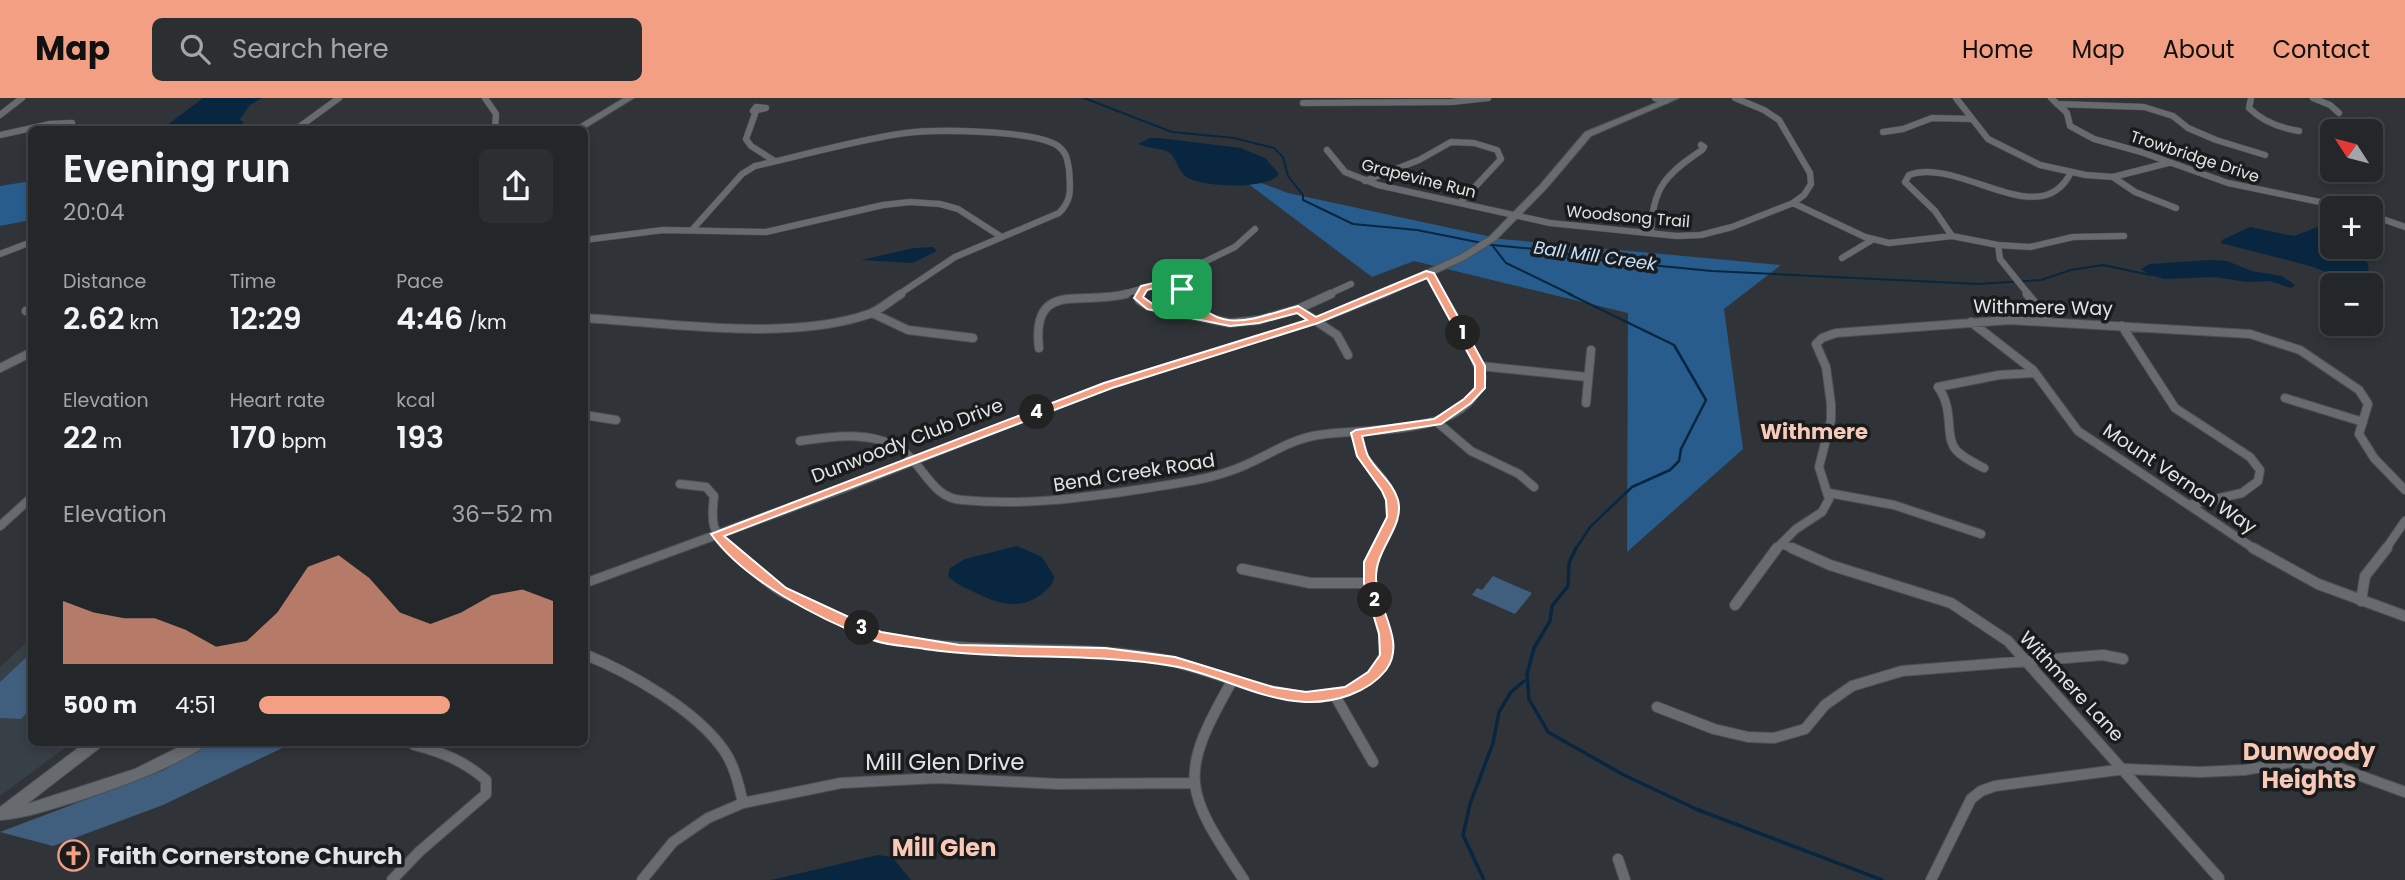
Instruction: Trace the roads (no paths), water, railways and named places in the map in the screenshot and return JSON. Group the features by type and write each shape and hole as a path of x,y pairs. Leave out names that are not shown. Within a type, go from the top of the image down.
{"street":[{"path":"0,115 22,98"},
{"path":"300,126 339,98"},
{"path":"485,98 496,114 495,126"},
{"path":"582,126 630,98"},
{"path":"1303,103 1451,102 1488,98"},
{"path":"1735,98 1773,115 1795,143 1811,180 1804,195 1793,203 1872,240 1907,243 1952,236 1998,245 2030,247 2073,237 2124,236"},
{"path":"1956,98 1988,139 2040,165 2113,177 2168,163"},
{"name":"Trowbridge Drive","path":"2051,98 2067,113 2070,125 2083,135 2242,187 2320,202"},
{"path":"2251,98 2249,108 2255,115 2273,124 2299,131"},
{"path":"2313,98 2330,105 2339,113"},
{"name":"Dunwoody Club Drive","path":"588,582 1108,386 1315,321 1429,273 1480,248 1516,216 1587,135 1666,99"},
{"path":"2057,104 2144,107 2173,116 2188,128 2216,140 2265,155"},
{"path":"756,111 746,139 751,146 773,160"},
{"path":"1883,132 1903,129 1931,118 1972,119"},
{"path":"41,126 72,123"},
{"path":"0,135 28,129"},
{"path":"588,318 786,329 831,324 873,313 939,266 1000,236 1054,216 1068,204 1072,193 1067,155 1057,145 1027,136 930,131 892,136 773,160 742,174 692,230"},
{"path":"1365,181 1419,159 1451,142 1474,143 1497,150 1502,159 1460,203"},
{"path":"1651,233 1657,188 1666,176 1702,150 1704,147 1701,145"},
{"name":"Grapevine Run","path":"1327,150 1341,169 1365,181 1516,216"},
{"path":"1952,236 1935,211 1905,182 1909,175 1925,171 1946,172 1997,191 2032,196 2065,187 2071,172"},
{"path":"2113,177 2135,192 2175,208"},
{"path":"588,239 663,230 766,232 883,205 919,202 958,209 1000,236"},
{"name":"Woodsong Trail","path":"1516,216 1576,227 1691,236 1714,233 1793,203"},
{"path":"2383,219 2405,227"},
{"path":"1114,297 1157,285 1193,269 1235,247 1255,229"},
{"path":"588,234 604,236"},
{"path":"1842,258 1872,240"},
{"path":"0,254 26,244"},
{"path":"1998,245 2000,259 2050,323"},
{"path":"1193,269 1185,278 1182,289 1191,306 1209,319"},
{"path":"1429,273 1480,366 1587,377"},
{"path":"1039,348 1035,328 1040,312 1049,304 1076,297 1114,297 1230,323 1259,320 1298,309 1351,284"},
{"path":"1157,285 1172,285 1182,289"},
{"path":"1143,304 1138,298 1144,288"},
{"path":"1160,309 1177,306 1186,298"},
{"path":"1298,309 1337,335 1348,355"},
{"path":"873,313 890,325 908,332 973,338"},
{"name":"Withmere Way","path":"1829,493 1819,467 1831,420 1831,404 1826,367 1816,347 1818,341 1827,335 1847,332 2010,320 2239,333 2293,347 2359,390 2368,404 2359,434 2364,445 2405,490"},
{"name":"Mount Vernon Way","path":"1971,322 2035,373 2050,390 2072,427 2280,564 2326,588 2405,616"},
{"path":"2122,326 2175,408 2239,449 2257,464 2260,470 2258,481 2249,490 2189,505"},
{"path":"1586,403 1591,350"},
{"path":"0,368 28,354"},
{"name":"Bend Creek Road","path":"800,441 837,435 860,436 892,444 913,460 931,485 958,500 1052,502 1199,480 1232,471 1300,439 1327,433 1356,433 1437,422 1468,401 1480,388 1480,366"},
{"path":"1983,468 1953,447 1950,437 1951,412 1938,387 2000,375 2035,373"},
{"path":"2285,398 2363,422"},
{"path":"588,416 616,420"},
{"path":"1437,422 1471,451 1519,474 1534,487"},
{"path":"680,484 706,487 715,496 711,521 716,534 726,546 782,591 878,637 959,649 1105,653 1146,657 1175,662 1232,681 1306,697 1348,691 1363,683 1382,665 1386,655 1385,634 1370,583 1371,556 1391,523 1393,508 1383,480 1363,456 1356,433"},
{"path":"1735,605 1760,568 1796,529 1822,513 1827,506 1829,493 1894,505 1981,534"},
{"path":"0,526 28,501"},
{"path":"2361,601 2360,587 2366,572 2404,525"},
{"name":"Withmere Lane","path":"1782,544 1830,565 1951,603 2008,641 2125,769 2219,878"},
{"path":"1242,569 1310,583 1370,583"},
{"path":"1657,707 1714,729 1756,738 1774,738 1805,729 1837,695 1872,679 1915,670 2103,655 2123,659"},
{"path":"588,656 617,667 687,717 724,749 736,776 743,803"},
{"path":"1232,681 1200,738 1194,783 1197,803 1204,820 1244,880"},
{"path":"1334,694 1373,762"},
{"path":"1,814 92,746"},
{"path":"1,814 23,813 132,777 174,759 195,746"},
{"path":"392,880 486,794 486,780 468,763 447,753 418,746"},
{"path":"1931,880 1962,813 1981,790 2018,782 2125,769 2200,772 2314,763 2347,769 2405,792"},
{"name":"Mill Glen Drive","path":"642,880 673,842 708,818 743,803 841,783 938,778 1031,784 1194,783"},
{"path":"1618,859 1625,880"}],"waterway":[{"name":"Ball Mill Creek","path":"1084,98 1172,132 1234,138 1274,148 1283,157 1288,176 1303,195 1303,200 1353,224 1417,230 1492,245"},
{"name":"Ball Mill Creek","path":"1492,245 1545,250 1599,260 1712,271 1978,284 2041,280 2071,270 2103,265 2150,275"},
{"path":"1492,245 1506,263 1572,295"},
{"path":"1569,294 1674,345 1706,400 1681,449 1679,461 1670,470 1632,487 1590,527 1575,550"},
{"path":"1575,550 1569,563 1568,586 1552,606 1550,621 1534,648 1527,674 1529,699 1548,732 1624,775 1696,809 1882,880"},
{"path":"1484,880 1463,835 1470,804 1493,743 1499,712 1511,692 1524,681"}],"place":[{"name":"Faith Cornerstone Church","path":"74,856"}],"district":[{"name":"Withmere","path":"1814,432"},
{"name":"Dunwoody Heights","path":"2309,766"},
{"name":"Mill Glen","path":"944,848"}]}
